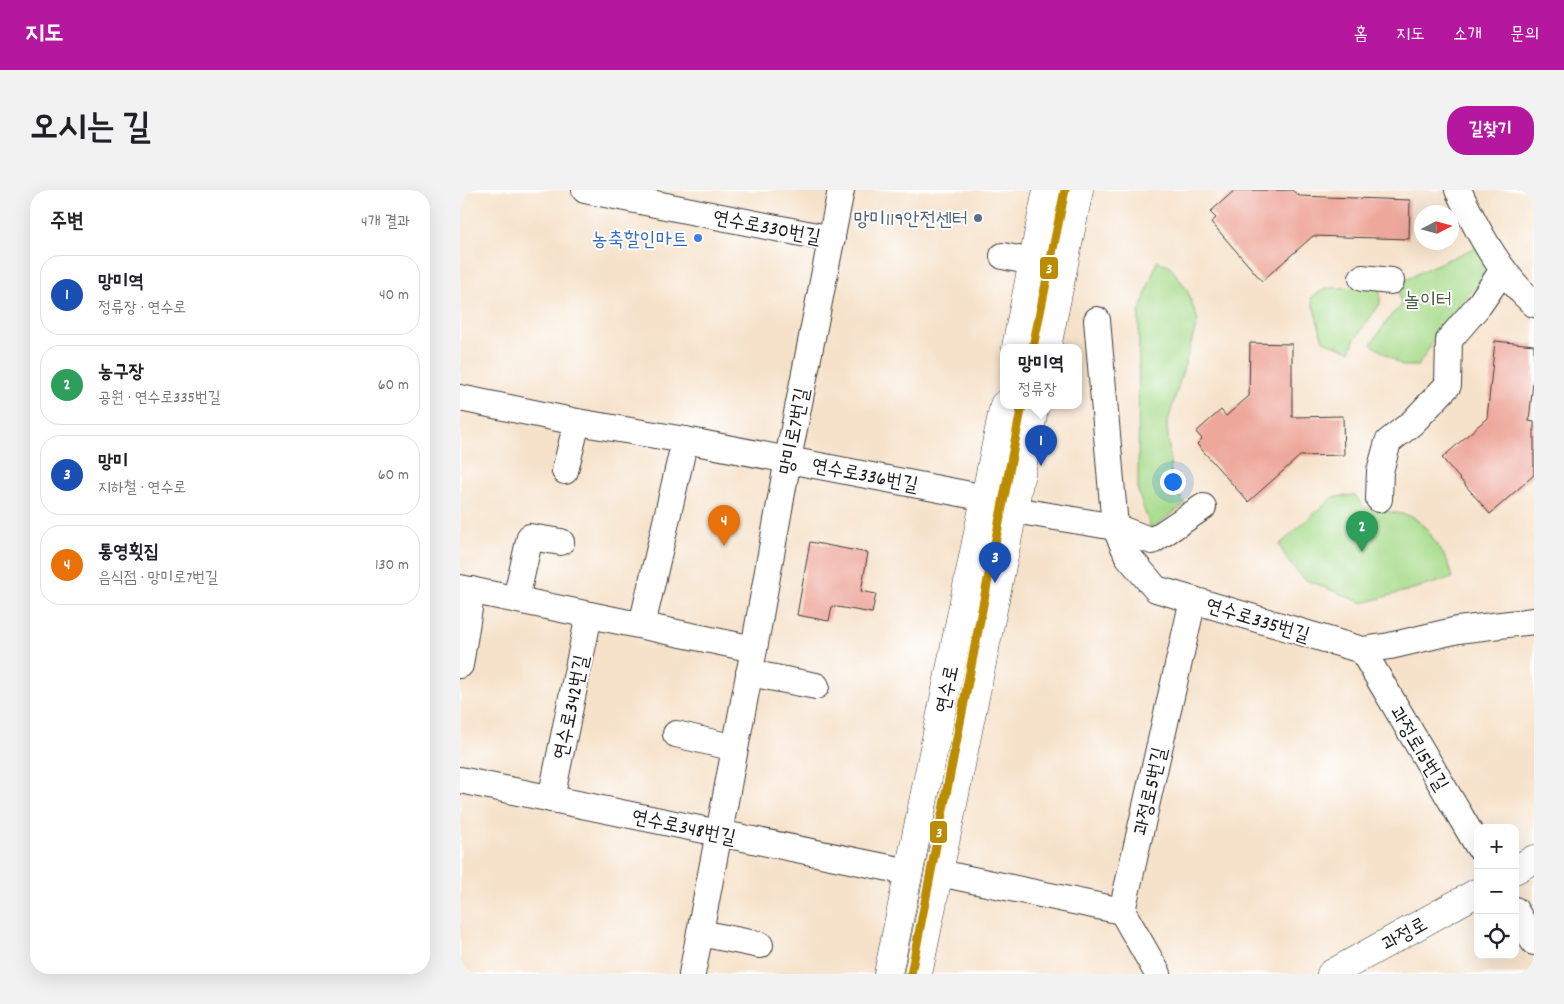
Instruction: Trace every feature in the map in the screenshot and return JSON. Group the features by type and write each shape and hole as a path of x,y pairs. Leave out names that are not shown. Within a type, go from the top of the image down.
{"main road":[{"path":"1017,344 1047,190"},
{"path":"1048,344 1079,190"},
{"name":"연수로","path":"888,974 1003,409"},
{"name":"연수로","path":"918,974 1034,409"},
{"path":"1517,869 1534,859"},
{"name":"과정로","path":"1331,974 1474,894"}],"street":[{"name":"연수로330번길","path":"585,190 832,239"},
{"name":"망미로7번길","path":"692,974 752,661 788,459 841,190"},
{"path":"1458,190 1481,236 1503,270 1534,304"},
{"path":"1004,256 1063,268"},
{"path":"1379,499 1380,471 1388,442 1412,423 1448,384 1449,340 1479,305 1503,270"},
{"path":"1362,278 1391,281"},
{"name":"연수로335번길","path":"1097,320 1115,527 1128,556 1156,589 1362,650 1390,646 1458,630 1534,621"},
{"name":"연수로336번길","path":"460,398 577,422 788,459 986,498"},
{"path":"565,471 577,422"},
{"path":"642,625 685,440"},
{"path":"1014,510 1115,527 1152,541 1203,507"},
{"path":"516,599 530,538 561,542"},
{"path":"460,665 466,589 642,625 752,661 816,686"},
{"name":"과정로5번길","path":"1122,911 1193,600"},
{"name":"연수로342번길","path":"551,799 589,614"},
{"name":"과정로15번길","path":"1362,650 1474,839"},
{"path":"676,734 735,748"},
{"name":"연수로348번길","path":"460,780 909,872"},
{"path":"939,873 1122,911 1158,974"},
{"path":"1517,914 1534,942"},
{"path":"700,933 760,945"}],"green space":[{"name":"놀이터","path":"1477,247 1489,274 1451,313 1418,366 1403,366 1371,344 1392,314 1401,307 1398,284 1426,269"},
{"path":"1157,261 1169,265 1187,290 1198,320 1167,424 1172,484 1185,504 1151,529 1138,492 1139,313"},
{"name":"놀이터","path":"1380,287 1380,304 1355,339 1350,351 1323,341 1311,298 1326,288"},
{"path":"1355,495 1363,507 1412,516 1426,528 1447,560 1452,578 1363,603 1304,579 1288,561 1279,545 1333,497"}],"building":[{"path":"1235,190 1292,190 1299,196 1410,200 1409,239 1313,236 1262,281 1211,222 1216,218 1210,212"},
{"path":"1495,341 1534,345 1534,373 1529,421 1534,422 1534,475 1490,514 1442,458 1487,418"},
{"path":"1250,343 1292,344 1292,417 1343,416 1344,455 1300,456 1248,502 1197,444 1202,439 1196,432 1221,410 1226,416 1249,396"},
{"path":"810,542 868,553 861,591 876,594 872,613 832,606 829,621 797,615"}],"transit line":[{"name":"3","path":"1034,344 1065,190"},
{"name":"3","path":"911,974 1021,409"}],"place":[{"name":"망미119안전센터","path":"978,218"},
{"name":"농축할인마트","path":"698,238"},
{"name":"망미역","path":"1041,466"},
{"name":"통영횟집","path":"724,546"},
{"name":"농구장","path":"1362,552"},
{"name":"망미","path":"995,583"}]}
